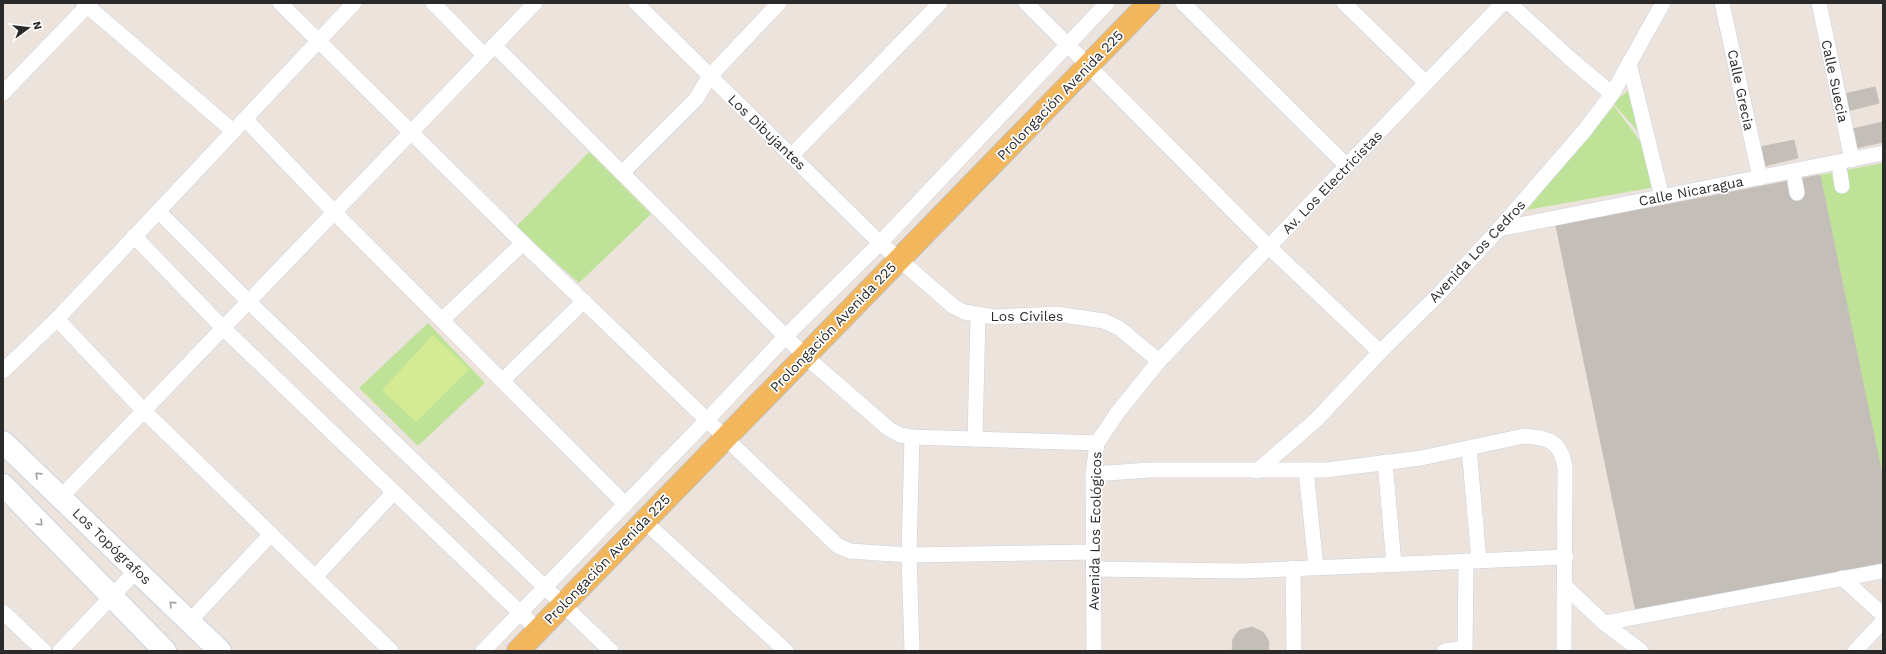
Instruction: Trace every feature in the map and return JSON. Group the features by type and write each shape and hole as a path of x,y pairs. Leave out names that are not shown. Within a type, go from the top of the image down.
{"main road":[{"name":"Prolongación Avenida 225","path":"518,651 1149,3"},
{"name":"Los Topógrafos","path":"3,442 220,651"},
{"path":"3,485 165,651"}],"street":[{"path":"280,3 523,243 838,546 850,551 909,555 1094,552"},
{"path":"3,371 56,319 354,3"},
{"path":"433,3 489,50 622,173 805,356 889,429 900,435 912,437 1097,443"},
{"path":"61,497 535,3"},
{"name":"Los Dibujantes","path":"636,3 899,260"},
{"path":"622,173 696,99 710,76 779,3"},
{"path":"792,155 940,3"},
{"path":"1026,3 1269,247 1380,352"},
{"name":"Prolongación Avenida 225","path":"483,651 707,420 786,336 880,243 1107,3"},
{"path":"1183,3 1347,166"},
{"path":"1344,3 1426,83"},
{"name":"Av. Los Electricistas","path":"1160,361 1503,3"},
{"path":"1509,3 1612,94"},
{"name":"Avenida Los Cedros","path":"1257,471 1316,420 1380,352 1438,295 1500,230 1585,130 1612,94 1663,3"},
{"name":"Calle Grecia","path":"1722,3 1760,178"},
{"name":"Calle Suecia","path":"1819,3 1852,160"},
{"path":"3,93 87,4 233,131"},
{"path":"1629,63 1662,197"},
{"path":"245,119 334,212 625,504"},
{"name":"Calle Nicaragua","path":"1500,230 1883,153"},
{"path":"158,211 249,302 611,651"},
{"path":"134,236 223,328 538,630"},
{"path":"442,320 523,243"},
{"name":"Los Civiles","path":"899,260 953,306 964,312 978,316 995,317 1056,314 1104,321 1119,328 1160,361"},
{"path":"503,380 584,301"},
{"path":"976,439 978,316"},
{"path":"56,319 144,411 391,651"},
{"name":"Avenida Los Ecológicos","path":"1094,651 1094,474 1097,443 1118,412 1160,361"},
{"path":"1094,474 1150,470 1326,470 1421,458 1524,436 1541,438 1554,443 1563,454 1565,468 1566,587 1564,651"},
{"path":"912,437 909,555 912,651"},
{"path":"1445,651 1465,650 1472,561 1469,448"},
{"path":"1384,462 1394,564"},
{"path":"1306,470 1316,567"},
{"path":"315,577 394,492"},
{"path":"644,521 786,651"},
{"path":"190,622 271,534"},
{"path":"1094,569 1241,571 1566,557"},
{"path":"1293,568 1294,651"},
{"path":"60,651 136,570"},
{"path":"1604,623 1883,571"},
{"path":"1842,578 1883,615"},
{"path":"1566,587 1604,623 1642,651"},
{"path":"3,612 44,651"},
{"path":"1855,651 1883,621"}],"green space":[{"path":"1630,89 1646,141 1613,103"},
{"path":"1614,106 1649,153 1655,187 1527,210"},
{"path":"589,152 651,214 579,283 516,227"},
{"path":"1883,163 1883,479 1820,175"},
{"path":"428,323 485,383 418,446 359,388"},
{"path":"433,335 469,369 416,422 382,390"}],"building":[{"path":"1875,87 1879,103 1844,112 1840,95"},
{"path":"1883,122 1883,142 1852,149 1848,130"},
{"path":"1794,140 1798,158 1765,166 1760,147"},
{"path":"1820,175 1883,479 1883,563 1637,617 1556,226"},
{"path":"1252,627 1263,632 1267,638 1269,643 1268,651 1232,651 1233,639 1236,634 1240,630"}]}
